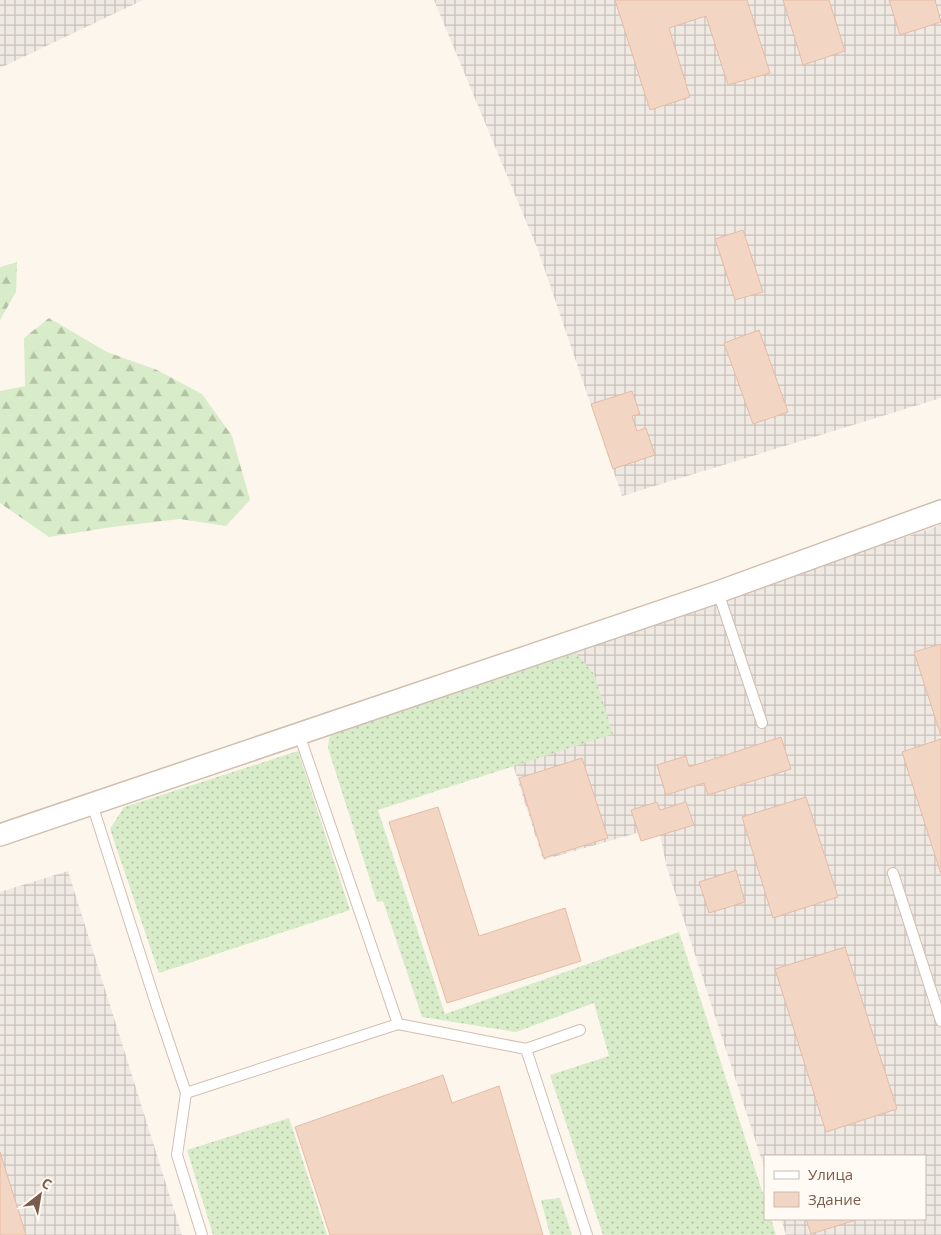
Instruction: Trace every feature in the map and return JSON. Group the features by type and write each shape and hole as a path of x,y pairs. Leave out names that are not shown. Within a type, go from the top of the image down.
{"street":[{"path":"0,835 718,592 941,511"}],"lane":[{"path":"718,592 762,723"},
{"path":"299,734 398,1024"},
{"path":"92,804 186,1093 177,1155 202,1235"},
{"path":"893,873 941,1020"},
{"path":"186,1093 398,1024 526,1050 580,1030"},
{"path":"526,1050 587,1235"}],"shaded area":[{"path":"0,0 143,0 0,68"},
{"path":"434,0 941,0 941,398 622,496 538,250"},
{"path":"941,525 941,1235 786,1235 781,1220 926,1220 926,1155 764,1155 764,1167 667,868 658,827 543,860 512,762 476,682"},
{"path":"68,871 182,1235 0,1235 0,892"}],"green space":[{"path":"17,262 16,292 0,320 0,267"},
{"path":"49,318 107,352 157,370 202,394 232,436 250,500 226,526 180,519 49,537 0,503 0,391 25,386 24,338"},
{"path":"576,653 594,674 613,734 378,810 445,1014 679,932 764,1197 764,1220 771,1220 776,1235 603,1235 550,1075 609,1056 594,1003 516,1032 422,1017 383,901 377,902 328,748 329,738 334,732"},
{"path":"298,751 350,910 159,973 110,829 124,807"},
{"path":"289,1118 327,1235 213,1235 187,1150"},
{"path":"560,1198 572,1235 550,1235 541,1200"}],"building":[{"path":"615,0 747,0 770,73 728,85 706,16 669,28 690,97 650,110"},
{"path":"783,0 829,0 845,51 803,65"},
{"path":"889,0 935,0 941,22 900,35"},
{"path":"743,230 763,292 735,300 715,239"},
{"path":"759,330 788,412 753,424 724,343"},
{"path":"632,391 640,414 632,416 637,431 646,428 655,455 613,469 591,404"},
{"path":"941,644 941,736 914,652"},
{"path":"781,737 791,769 708,795 704,783 666,795 657,765 686,756 689,767"},
{"path":"941,739 941,874 902,752"},
{"path":"582,758 608,838 544,858 519,778"},
{"path":"806,797 838,897 773,918 742,817"},
{"path":"657,802 660,810 686,802 694,825 641,841 631,810"},
{"path":"438,807 479,936 565,908 581,961 447,1003 389,822"},
{"path":"736,870 745,902 709,913 699,882"},
{"path":"845,947 897,1109 826,1132 775,969"},
{"path":"443,1075 452,1103 499,1086 543,1235 330,1235 295,1127"},
{"path":"0,1152 26,1235 0,1235"},
{"path":"806,1220 856,1220 811,1234"}]}
